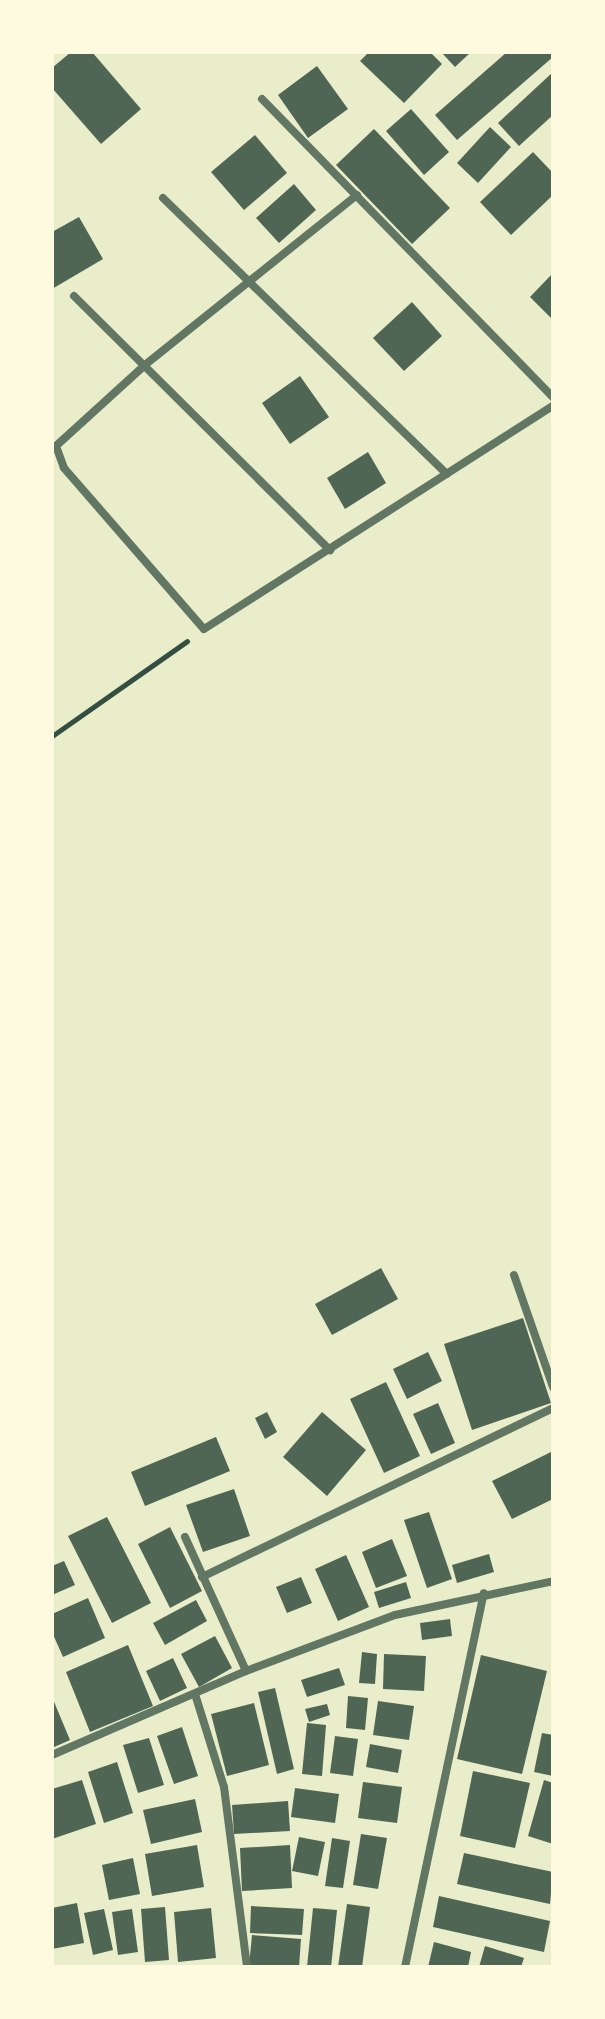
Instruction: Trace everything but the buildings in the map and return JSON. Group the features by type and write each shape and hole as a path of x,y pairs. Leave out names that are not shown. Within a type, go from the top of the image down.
{"street":[{"path":"262,99 553,397"},
{"path":"357,195 145,365 59,442 56,455 204,629 553,406"},
{"path":"163,198 447,474"},
{"path":"74,296 330,550"},
{"path":"514,1275 553,1387"},
{"path":"202,1577 553,1408"},
{"path":"185,1537 246,1671"},
{"path":"52,1755 246,1671 395,1615 484,1593 553,1581"},
{"path":"405,1967 484,1593"},
{"path":"195,1694 224,1787 247,1967"}],"path":[{"path":"52,736 204,629"}]}
